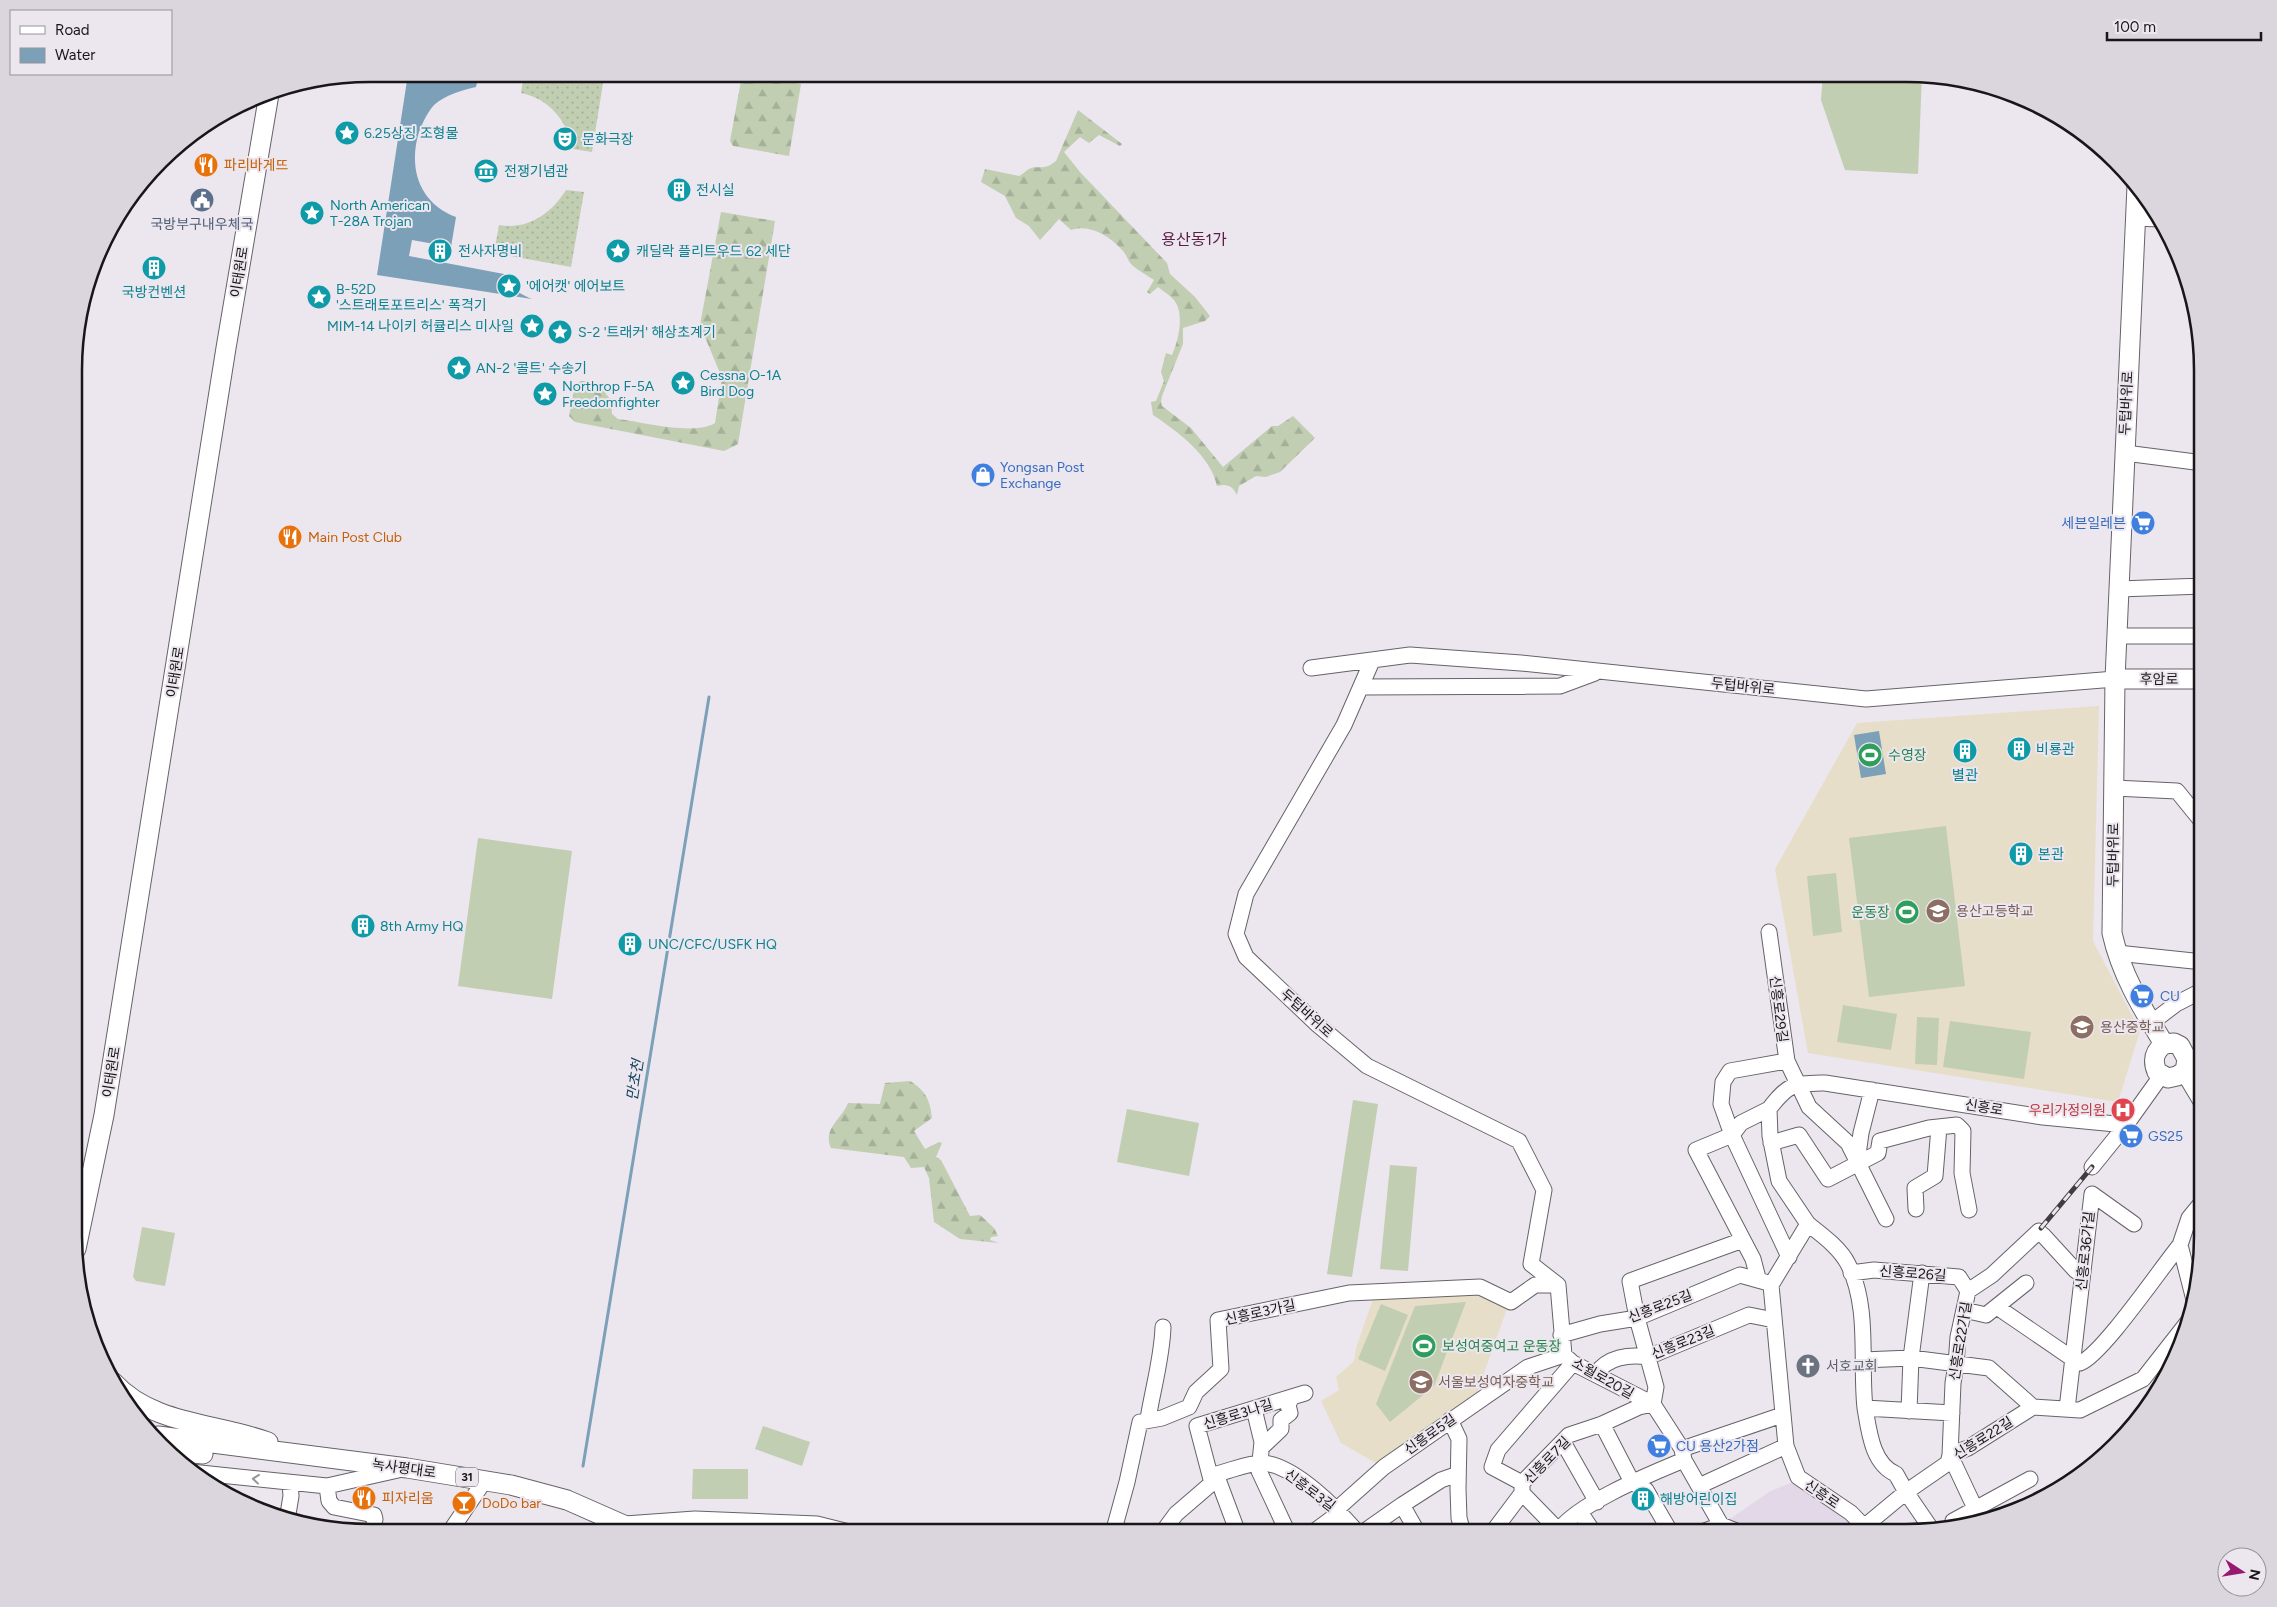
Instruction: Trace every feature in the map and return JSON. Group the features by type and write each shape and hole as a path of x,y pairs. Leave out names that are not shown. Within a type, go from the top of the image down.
{"main road":[{"name":"이태원로","path":"82,1220 104,1115 226,348 268,102"},
{"name":"두텁바위로","path":"2136,197 2115,679 2112,933 2117,953 2132,990 2164,1044"},
{"name":"후암로","path":"2115,679 2194,679"},
{"path":"2174,1043 2180,1046 2192,1075 2168,1078 2161,1076 2153,1063 2155,1053 2164,1044 2174,1043"},
{"path":"135,1401 159,1413 244,1433 302,1454"},
{"path":"147,1418 244,1433"},
{"name":"녹사평대로","path":"164,1437 407,1468 484,1480 550,1494 612,1524"},
{"path":"180,1452 276,1463 302,1454"}],"street":[{"path":"2135,218 2151,219"},
{"path":"2124,457 2133,454 2194,462"},
{"path":"2119,589 2194,586"},
{"path":"2117,636 2194,636"},
{"name":"두텁바위로","path":"1311,668 1410,655 1866,699 2115,679"},
{"name":"두텁바위로","path":"1372,661 1344,725 1246,894 1236,934 1246,957 1318,1025 1367,1066 1519,1141 1544,1190 1531,1264 1558,1284"},
{"path":"1362,687 1560,686 1599,672"},
{"path":"2114,788 2177,791 2194,812"},
{"name":"신흥로29길","path":"1769,932 1787,1061 1796,1084 1809,1107 1848,1143 1886,1218"},
{"path":"2117,953 2194,961"},
{"path":"2151,1023 2176,1004 2194,995"},
{"path":"1787,1061 1730,1071 1723,1082 1721,1104 1732,1135 1789,1257"},
{"path":"2092,1167 2126,1125 2161,1076"},
{"name":"신흥로","path":"1796,1084 1825,1083 2043,1117 2126,1125"},
{"path":"1796,1084 1782,1093 1769,1109 1741,1123 1732,1135 1696,1150 1765,1281 1789,1257 1808,1224"},
{"path":"1857,1163 1861,1133 1872,1090"},
{"path":"1916,1208 1915,1188 1935,1176 1944,1126 1954,1103"},
{"path":"1769,1109 1771,1143 1779,1181 1808,1224 1828,1239 1848,1263 1859,1296 1864,1360 1862,1380 1871,1444 1886,1470 1896,1474 1928,1524"},
{"path":"1771,1143 1799,1135 1828,1179 1878,1153 1880,1141 1893,1136 1957,1125 1962,1131 1962,1173 1969,1210"},
{"name":"신흥로36가길","path":"2067,1409 2092,1194 2134,1224"},
{"path":"1997,1307 2073,1361 2080,1363 2089,1357 2115,1329 2180,1245 2188,1218 2194,1211"},
{"name":"신흥로22가길","path":"1950,1456 1953,1383 1958,1336 1968,1291 1992,1275 2041,1233 2076,1271 2083,1272"},
{"name":"소월로20길","path":"1653,1404 1656,1388 1637,1318 1630,1282 1743,1240"},
{"path":"2180,1245 2190,1285"},
{"name":"신흥로26길","path":"1851,1273 1874,1270 1959,1277 1968,1291"},
{"path":"1910,1411 1911,1358 1922,1273"},
{"name":"신흥로25길","path":"1561,1335 1600,1324 1637,1318 1740,1274 1765,1281"},
{"name":"신흥로","path":"1765,1281 1774,1320 1786,1446 1798,1477 1851,1513 1862,1524"},
{"path":"1964,1310 1986,1315 2026,1283"},
{"name":"소월로20길","path":"1558,1284 1561,1335 1568,1359 1653,1404 1683,1454 1720,1524"},
{"name":"신흥로3가길","path":"1189,1407 1196,1392 1222,1369 1218,1320 1349,1293 1480,1287 1511,1302 1535,1285 1558,1284"},
{"name":"신흥로23길","path":"1596,1374 1602,1366 1614,1360 1636,1355 1648,1357 1750,1315 1774,1320"},
{"path":"1148,1419 1154,1382 1162,1352 1162,1327"},
{"path":"1864,1360 1911,1358 1989,1368 2033,1407 2080,1410 2143,1378 2177,1336"},
{"path":"1551,1524 1522,1488 1492,1467 1498,1450 1568,1359"},
{"name":"신흥로5길","path":"1324,1524 1334,1516 1337,1509 1384,1467 1528,1367 1568,1359"},
{"name":"신흥로3나길","path":"1234,1524 1214,1478 1197,1426 1299,1395 1288,1405 1290,1413 1281,1420 1281,1429 1262,1446"},
{"name":"신흥로7길","path":"1499,1524 1522,1488 1570,1435 1602,1424 1639,1407 1653,1404"},
{"path":"1115,1524 1140,1422 1148,1419 1162,1418 1189,1407 1194,1412 1197,1426"},
{"name":"신흥로22길","path":"1874,1524 1906,1492 1948,1463 1950,1456 1968,1448 2033,1407"},
{"path":"1865,1408 1952,1413"},
{"path":"1254,1409 1262,1446 1259,1471 1284,1524"},
{"path":"1567,1524 1580,1512 1683,1454 1782,1415"},
{"path":"1450,1420 1459,1439 1458,1474 1461,1524"},
{"path":"1602,1424 1632,1482 1646,1490 1666,1524"},
{"path":"1563,1442 1597,1502"},
{"path":"1699,1486 1786,1446"},
{"path":"1950,1456 1979,1515"},
{"name":"신흥로3길","path":"1169,1524 1176,1514 1214,1478 1260,1463 1278,1466 1314,1490 1351,1524"},
{"path":"208,1474 327,1486 407,1468"},
{"path":"1374,1524 1441,1480 1458,1474"},
{"path":"1954,1520 2030,1479"},
{"path":"455,1524 484,1480"},
{"path":"288,1512 291,1496 290,1483"},
{"path":"327,1486 329,1501 334,1507 374,1515 374,1524"},
{"path":"1402,1505 1413,1524"},
{"path":"1580,1512 1588,1524"}],"shaded area":[{"name":"용산고등학교","path":"2099,706 2093,941 2140,1031 2118,1102 1808,1053 1775,869 1857,723"},
{"path":"1485,1294 1509,1303 1477,1393 1381,1466 1341,1443 1321,1401 1339,1390 1336,1377 1354,1361 1356,1348 1373,1299"},
{"path":"1797,1480 1854,1524 1735,1524 1727,1521 1769,1492"}],"green space":[{"path":"523,83 603,83 592,152 573,149 566,129 556,113 541,100 521,93"},
{"path":"741,83 801,84 789,156 733,146 730,141"},
{"path":"1822,83 1922,83 1918,174 1845,170 1821,100"},
{"path":"1078,110 1122,144 1120,146 1099,135 1089,143 1080,137 1064,152 1080,172 1167,263 1170,274 1195,297 1210,316 1205,321 1183,328 1183,344 1162,396 1162,406 1191,428 1223,467 1272,426 1278,426 1293,416 1315,438 1280,472 1266,477 1256,476 1239,486 1237,495 1234,489 1229,486 1217,486 1208,464 1192,445 1153,415 1151,402 1156,401 1164,381 1161,372 1166,353 1172,355 1178,337 1180,315 1176,303 1158,287 1150,294 1147,292 1154,280 1130,263 1126,254 1106,236 1085,228 1071,230 1059,219 1040,240 1029,226 1016,218 1005,196 981,182 985,169 1019,176 1032,168 1044,167 1056,161"},
{"path":"566,190 584,192 571,267 494,253 499,225 520,225 538,218 560,199"},
{"path":"721,212 775,221 738,444 724,451 575,422 569,416 575,386 581,381 597,383 611,400 612,414 618,419 682,428 706,427 715,423 722,378 700,325"},
{"name":"운동장","path":"1946,826 1965,986 1869,997 1849,838"},
{"path":"478,838 572,851 552,999 458,986"},
{"path":"1836,873 1842,932 1813,936 1807,876"},
{"path":"1843,1005 1897,1014 1891,1050 1837,1042"},
{"path":"1917,1017 1939,1018 1937,1065 1915,1064"},
{"path":"1950,1021 2031,1032 2024,1079 1943,1067"},
{"path":"910,1081 920,1088 926,1096 932,1118 914,1131 925,1149 939,1142 942,1143 936,1157 941,1160 970,1216 980,1215 994,1228 998,1236 991,1237 990,1240 999,1243 960,1239 934,1222 929,1178 924,1167 911,1168 904,1157 831,1148 829,1135 848,1103 880,1104 885,1083"},
{"path":"1353,1100 1378,1104 1352,1277 1327,1274"},
{"path":"1127,1109 1199,1123 1189,1176 1117,1162"},
{"path":"1390,1165 1417,1167 1408,1271 1380,1269"},
{"path":"142,1227 175,1233 165,1286 136,1281 133,1277"},
{"name":"보성여중여고 운동장","path":"1466,1302 1434,1386 1390,1422 1376,1404 1415,1306"},
{"path":"1381,1304 1408,1315 1385,1371 1358,1359"},
{"path":"763,1426 810,1442 802,1466 755,1449"},
{"path":"693,1469 748,1469 748,1499 692,1499"}],"water":[{"path":"407,83 477,83 476,87 459,91 438,101 427,114 419,132 415,158 416,171 420,183 433,203 443,211 456,217 451,247 412,240 409,256 504,274 508,283 515,290 532,299 377,275"},
{"name":"수영장","path":"1879,731 1886,774 1861,778 1854,735"}],"waterway":[{"name":"만초천","path":"583,1466 709,697"}],"railway":[{"path":"2041,1228 2092,1167"}],"place":[{"name":"6.25상징 조형물","path":"347,133"},
{"name":"문화극장","path":"565,139"},
{"name":"파리바게뜨","path":"206,165"},
{"name":"전쟁기념관","path":"486,171"},
{"name":"전시실","path":"679,190"},
{"name":"국방부구내우체국","path":"202,200"},
{"name":"North American T-28A Trojan","path":"312,213"},
{"name":"전사자명비","path":"440,251"},
{"name":"캐딜락 플리트우드 62 세단","path":"618,251"},
{"name":"국방컨벤션","path":"154,268"},
{"name":"'에어캣' 에어보트","path":"509,286"},
{"name":"B-52D '스트래토포트리스' 폭격기","path":"319,297"},
{"name":"MIM-14 나이키 허큘리스 미사일","path":"532,326"},
{"name":"S-2 '트래커' 해상초계기","path":"560,332"},
{"name":"AN-2 '콜트' 수송기","path":"459,368"},
{"name":"Cessna O-1A Bird Dog","path":"683,383"},
{"name":"Northrop F-5A Freedomfighter","path":"545,394"},
{"name":"Yongsan Post Exchange","path":"983,475"},
{"name":"세븐일레븐","path":"2143,523"},
{"name":"Main Post Club","path":"290,537"},
{"name":"비룡관","path":"2019,749"},
{"name":"별관","path":"1965,751"},
{"name":"수영장","path":"1870,755"},
{"name":"본관","path":"2021,854"},
{"name":"용산고등학교","path":"1938,911"},
{"name":"운동장","path":"1907,912"},
{"name":"8th Army HQ","path":"363,926"},
{"name":"UNC/CFC/USFK HQ","path":"630,944"},
{"name":"CU","path":"2142,996"},
{"name":"용산중학교","path":"2082,1027"},
{"name":"우리가정의원","path":"2123,1110"},
{"name":"GS25","path":"2131,1136"},
{"name":"보성여중여고 운동장","path":"1424,1346"},
{"name":"서호교회","path":"1808,1366"},
{"name":"서울보성여자중학교","path":"1421,1382"},
{"name":"CU 용산2가점","path":"1659,1446"},
{"name":"피자리움","path":"364,1498"},
{"name":"해방어린이집","path":"1643,1499"},
{"name":"DoDo bar","path":"464,1503"}],"district":[{"name":"용산동1가","path":"1194,239"}]}
